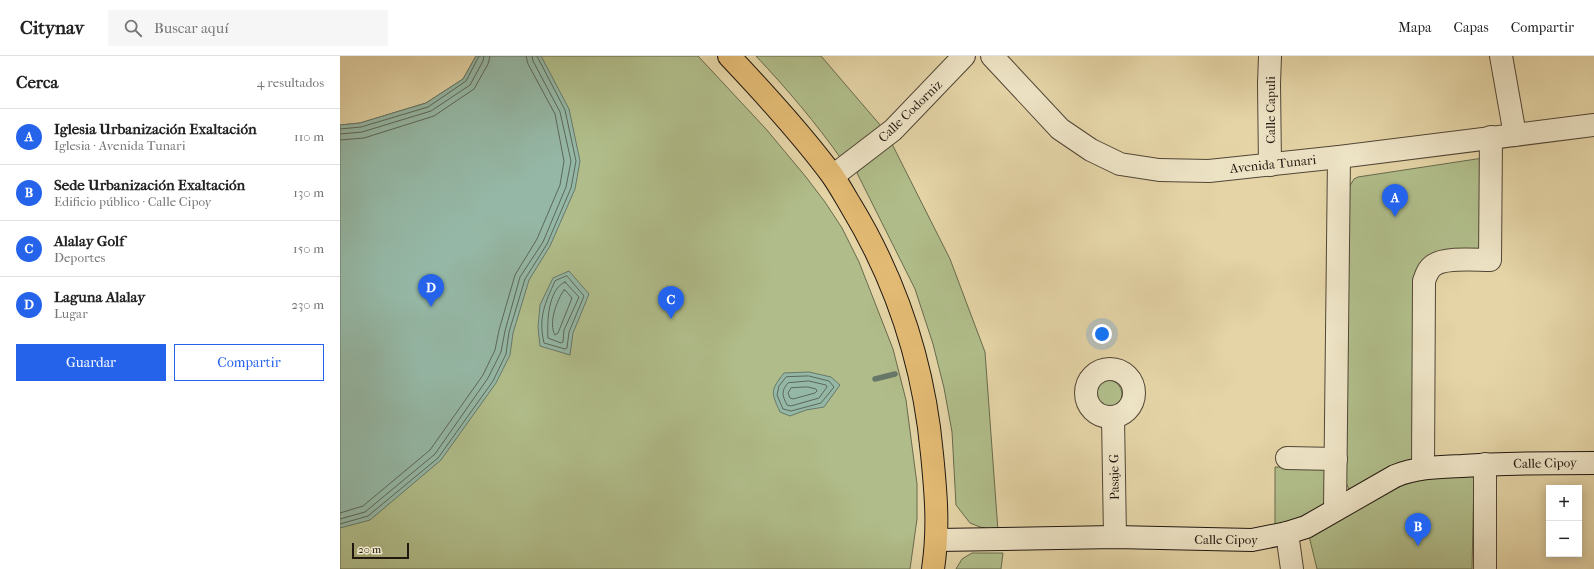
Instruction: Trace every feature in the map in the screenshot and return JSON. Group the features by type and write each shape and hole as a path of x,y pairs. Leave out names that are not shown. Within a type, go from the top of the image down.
{"main road":[{"path":"729,56 779,109 833,176 861,222 885,268 904,318 920,374 930,432 938,511 937,540 933,569"}],"street":[{"name":"Calle Codorniz","path":"833,176 893,130 964,56"},
{"name":"Avenida Tunari","path":"992,56 1060,129 1091,150 1120,164 1159,170 1202,171 1270,165 1594,125"},
{"name":"Calle Capuli","path":"1270,56 1270,165"},
{"path":"1501,56 1515,135"},
{"path":"1423,468 1424,281 1427,272 1433,266 1443,261 1490,260 1491,137"},
{"path":"1335,510 1339,157"},
{"name":"Pasaje G","path":"1113,417 1115,537"},
{"path":"1287,458 1336,459"},
{"name":"Calle Cipoy","path":"937,540 1115,537 1252,540 1287,533 1306,527 1395,476 1423,468 1486,464 1594,463"},
{"path":"1485,569 1486,464"},
{"path":"1287,533 1292,569"}],"green space":[{"path":"476,56 698,56 766,129 806,177 842,228 859,262 893,349 906,400 917,484 917,519 910,569 340,569 340,125 360,123 426,103 463,79"},
{"path":"756,56 821,56 881,126 842,160 801,106"},
{"path":"892,144 950,259 985,352 998,531 970,523 956,505 952,432 944,388 933,344 915,289 857,173 862,167"},
{"path":"1483,158 1481,253 1436,256 1414,462 1393,467 1365,480 1352,489 1349,489 1346,483 1349,187 1354,179 1358,177"},
{"path":"1108,380 1114,381 1118,384 1121,388 1121,400 1118,404 1114,407 1108,408 1102,407 1098,404 1095,400 1094,394 1095,388 1098,384 1102,381"},
{"path":"1275,467 1322,468 1327,470 1327,499 1322,507 1317,512 1304,519 1275,528"},
{"path":"1474,475 1472,569 1317,569 1309,536 1367,502 1413,482 1434,477"},
{"path":"972,553 1003,553 1001,569 956,569 962,559"}],"water":[{"path":"476,56 541,56 569,109 580,161 575,189 550,246 529,280 513,333 510,355 496,383 441,460 370,520 340,528 340,125 360,123 426,103 463,79"},
{"path":"569,271 589,294 573,333 570,355 540,346 538,327 540,305 553,278"},
{"path":"809,372 831,377 840,385 824,407 806,410 790,416 780,412 773,392 779,379 784,373"}],"waterway":[{"path":"875,379 895,374"}],"place":[{"name":"Iglesia Urbanización Exaltación","path":"1395,217"},
{"name":"Laguna Alalay","path":"431,307"},
{"name":"Alalay Golf","path":"671,319"},
{"name":"Sede Urbanización Exaltación","path":"1418,546"}]}
